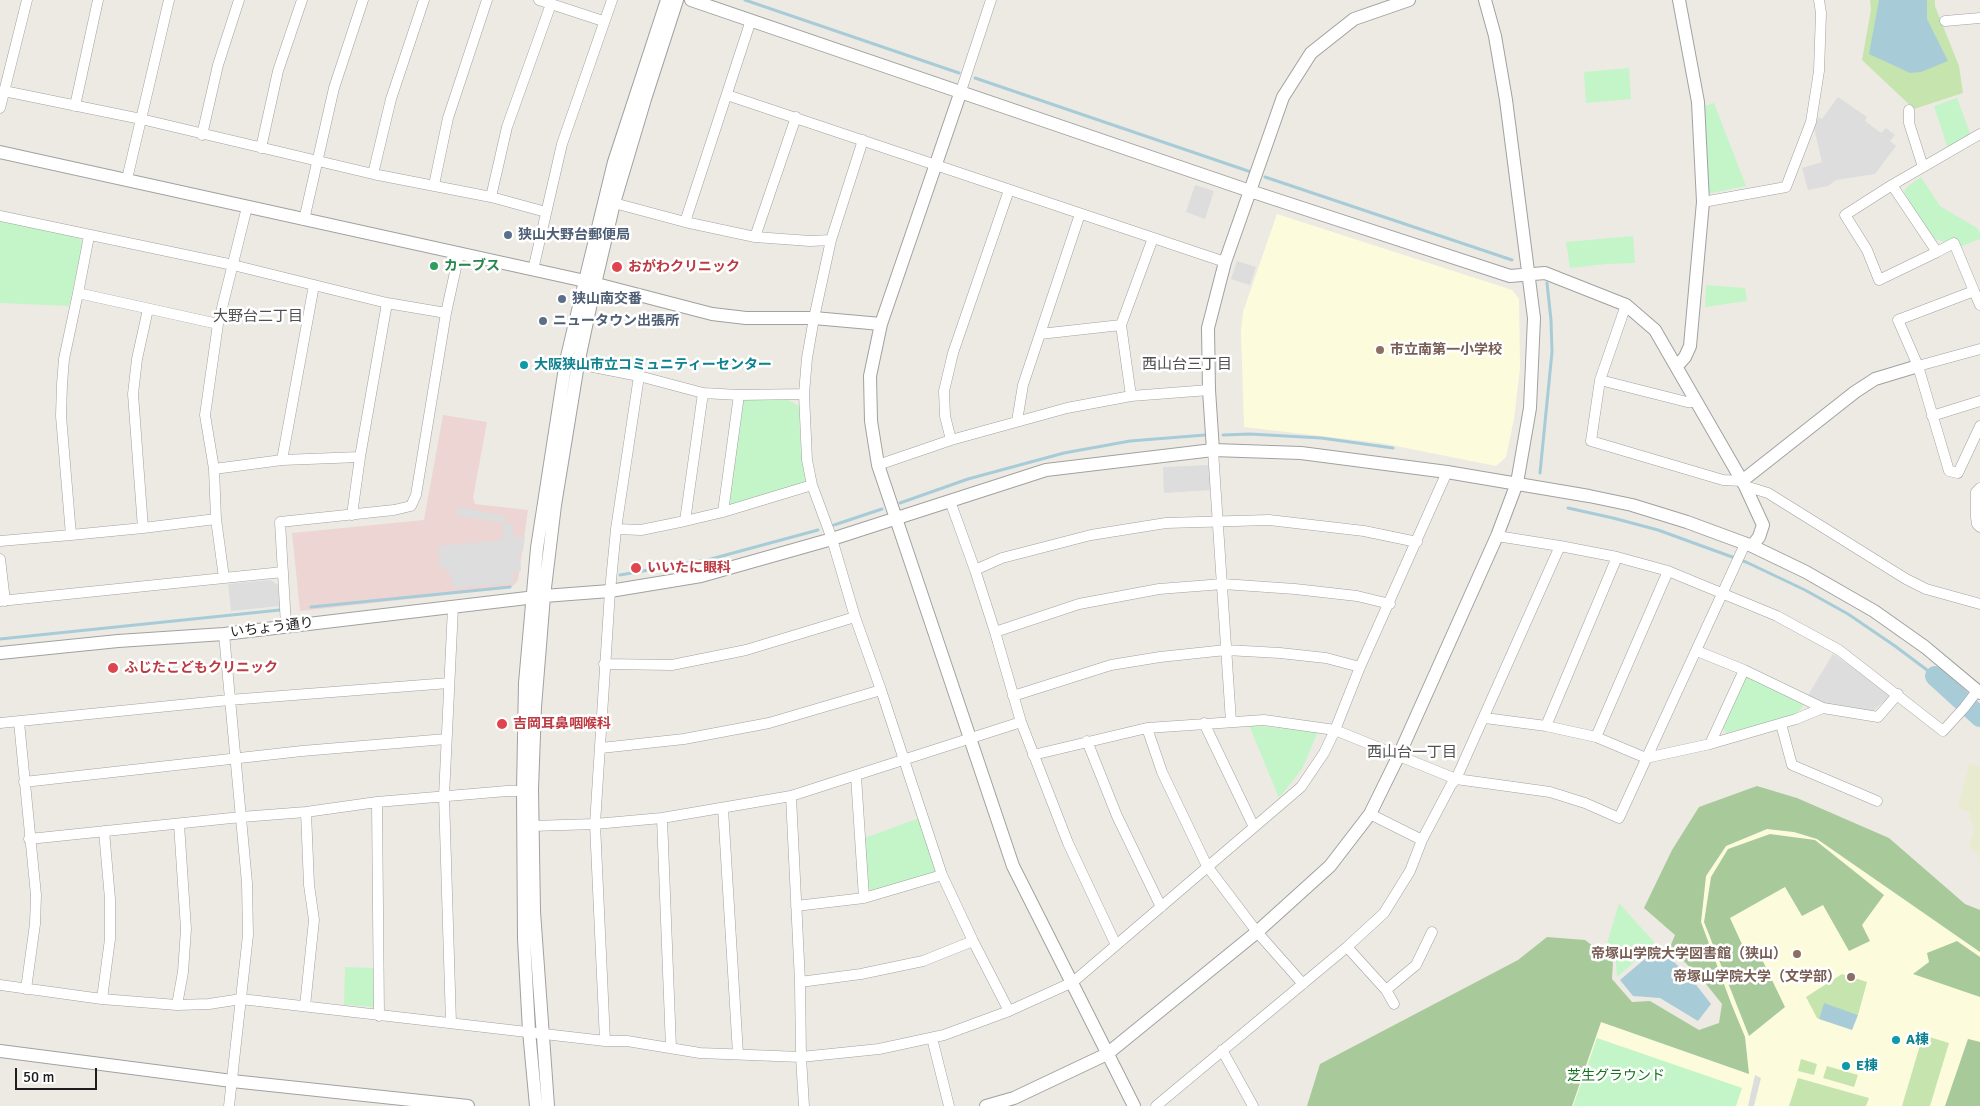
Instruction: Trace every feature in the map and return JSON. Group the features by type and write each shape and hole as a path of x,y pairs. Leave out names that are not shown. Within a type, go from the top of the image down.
{"street":[{"path":"0,108 27,0"},
{"path":"75,106 98,0"},
{"path":"127,179 169,0"},
{"path":"202,135 218,65 239,0"},
{"path":"261,148 278,71 302,0"},
{"path":"304,220 334,88 363,0"},
{"path":"373,174 391,99 424,0"},
{"path":"434,185 448,118 487,0"},
{"path":"538,0 603,21"},
{"path":"533,270 562,144 603,21 612,0"},
{"path":"548,1106 535,1032 524,939 523,791 525,683 590,283 614,162 667,0"},
{"path":"536,1106 532,826 538,597 537,548 560,397 590,283 677,0"},
{"path":"691,0 1250,190 1510,276 1545,273 1626,305 1655,330 1677,366 1695,402 1744,483 1763,524 1759,537 1744,552 1723,592 1619,818 1585,803 1550,792 1456,779 1335,730 1305,724 1264,720 1147,728 1033,755"},
{"path":"991,0 881,324 870,376 871,421 878,465 1013,866 1134,1106"},
{"path":"1231,722 1209,390 1208,328 1225,262 1283,97 1311,53 1354,19 1409,0"},
{"path":"986,1106 1014,1098 1108,1054 1256,932 1330,866 1370,814 1399,755 1497,536 1517,483 1530,408 1534,318 1506,100 1495,36 1485,0"},
{"path":"1677,366 1685,357 1690,346 1702,202 1698,102 1678,0"},
{"path":"1702,202 1786,187 1811,122 1819,71 1821,13 1819,0"},
{"path":"491,197 507,127 551,4"},
{"path":"1945,21 1980,18"},
{"path":"684,222 751,20"},
{"path":"4,91 141,119 373,174 491,197 546,212"},
{"path":"727,95 1225,262"},
{"path":"1909,110 1909,123 1923,167"},
{"path":"755,237 796,118"},
{"path":"1979,136 1892,185 1845,215 1867,250 1879,280 1954,243 1980,305"},
{"path":"863,140 831,240 814,318 807,358 804,394 807,460 812,485 832,539 855,617 942,875 1009,1011"},
{"path":"0,152 533,270 712,314 746,318 814,318 881,324"},
{"path":"1892,185 1937,252"},
{"path":"951,440 945,416 944,391 952,353 1009,190"},
{"path":"614,203 684,222 755,237 810,241 831,240"},
{"path":"224,578 216,519 214,469 205,415 218,324 246,206"},
{"path":"1017,421 1023,385 1080,214"},
{"path":"0,216 233,265 386,303 446,313"},
{"path":"72,535 61,416 62,384 64,359 89,236"},
{"path":"1131,396 1121,325 1153,238"},
{"path":"286,625 280,522 411,506 416,495 446,313 459,254"},
{"path":"282,460 314,285"},
{"path":"1974,291 1898,320 1918,366 1948,471 1958,473 1980,426"},
{"path":"78,293 218,324"},
{"path":"352,514 386,303"},
{"path":"1626,305 1600,380 1591,441 1723,480 1744,483 1768,493 1906,580 1926,589 1980,604"},
{"path":"143,528 133,394 137,360 148,309"},
{"path":"1040,334 1121,325"},
{"path":"1744,483 1875,379 1980,349"},
{"path":"578,364 639,376 703,393 739,395 804,394"},
{"path":"605,1041 595,824 601,748 604,664 616,528 639,376"},
{"path":"1600,380 1687,402 1695,402"},
{"path":"878,465 951,440 1067,408 1131,396 1209,390"},
{"path":"685,521 703,393"},
{"path":"723,512 739,395"},
{"path":"1932,416 1980,402"},
{"name":"いちょう通り","path":"0,654 118,641 224,634 286,625 538,597 610,591 701,576 832,539 1046,470 1214,450 1301,453 1447,472 1632,505 1687,522 1744,552 1806,572 1874,612 1925,647 1977,694"},
{"path":"214,469 282,460 360,457"},
{"path":"0,985 102,999 177,1005 209,1004 241,999 379,1016 627,1042 700,1053 801,1057 879,1049 944,1036 1009,1011 1073,982 1301,787 1324,753 1335,730 1360,668 1447,472"},
{"path":"616,528 641,530 685,521 723,512 812,485"},
{"path":"1980,488 1976,492 1976,517 1977,524 1980,527"},
{"path":"950,501 995,632 1020,722 1068,843 1116,945"},
{"path":"0,541 143,528 216,519"},
{"path":"974,570 1002,558 1091,535 1166,523 1219,520 1278,521 1364,531 1417,542"},
{"path":"1497,536 1617,557 1668,572 1723,592 1777,616 1839,650 1898,694 1943,731 1977,694"},
{"path":"1156,1106 1347,947 1384,912 1410,871 1422,840 1456,779 1485,718 1560,546"},
{"path":"1546,726 1617,557"},
{"path":"0,559 3,601 283,572"},
{"path":"1596,737 1668,572"},
{"path":"995,632 1079,604 1159,589 1223,584 1357,596 1390,604"},
{"path":"451,1023 444,796 453,607"},
{"path":"604,664 672,665 746,650 855,617"},
{"path":"224,634 247,883 248,935 230,1106"},
{"path":"1013,696 1111,665 1160,657 1226,650 1326,658 1360,668"},
{"path":"1697,651 1744,670 1823,708 1878,718 1898,694"},
{"path":"1710,744 1744,670"},
{"path":"0,723 229,700 449,683"},
{"path":"601,748 684,739 769,723 881,690"},
{"path":"1485,718 1546,726 1596,737 1646,758 1710,744 1782,724 1823,708"},
{"path":"19,722 36,895 35,924 26,989"},
{"path":"532,826 595,824 662,818 790,796 969,740 1020,722"},
{"path":"1204,723 1254,827"},
{"path":"1782,724 1792,765 1877,801"},
{"path":"1147,728 1162,772 1207,866 1256,932 1303,984"},
{"path":"24,782 302,750 446,739"},
{"path":"1087,741 1117,816 1161,906"},
{"path":"856,776 864,898"},
{"path":"29,839 306,812 377,802 523,791"},
{"path":"790,796 800,982 804,1106"},
{"path":"377,802 379,1016"},
{"path":"723,808 738,1054"},
{"path":"305,1006 314,920 309,885 306,812"},
{"path":"1370,814 1422,840"},
{"path":"662,818 670,1048"},
{"path":"177,1005 186,929 179,824"},
{"path":"102,999 110,939 110,899 104,831"},
{"path":"796,906 864,898 942,875"},
{"path":"1386,990 1416,965 1432,932"},
{"path":"800,982 861,974 923,961 973,941"},
{"path":"1347,947 1386,990 1394,1004"},
{"path":"932,1038 949,1106"},
{"path":"1222,1050 1253,1106"},
{"path":"0,1051 232,1081 462,1106"}],"shaded area":[{"path":"1838,97 1867,117 1865,121 1881,133 1886,128 1895,135 1890,141 1896,146 1875,174 1836,180 1828,186 1808,190 1802,168 1822,162 1814,128 1818,117 1822,119"},
{"path":"1195,185 1214,191 1205,219 1186,212"},
{"name":"市立南第一小学校","path":"1277,214 1512,290 1519,299 1520,368 1514,419 1506,457 1496,466 1381,443 1244,427 1241,331 1243,312"},
{"path":"1237,261 1256,267 1250,285 1231,279"},
{"path":"443,415 487,422 473,498 475,504 528,510 518,580 511,588 300,611 292,533 424,520"},
{"path":"1209,465 1211,490 1164,493 1163,467"},
{"path":"457,507 505,516 506,523 457,516"},
{"path":"502,524 512,524 514,537 525,537 523,551 519,552 521,571 513,572 514,583 454,588 448,569 440,569 438,546 503,540"},
{"path":"271,580 278,585 280,606 231,611 228,584"},
{"path":"1833,654 1889,693 1889,697 1873,711 1828,705 1808,695"},
{"path":"1969,764 1980,766 1980,857 1969,847 1975,828 1969,817 1970,813 1958,807"},
{"name":"帝塚山学院大学（文学部）","path":"1767,829 1794,832 1817,839 1980,952 1980,1042 1968,1039 1945,1106 1572,1106 1601,1022 1749,1074 1745,1037 1730,1003 1701,922 1706,876 1726,846"},
{"path":"1755,1075 1761,1078 1754,1106 1748,1106"}],"green space":[{"path":"1870,0 1935,0 1935,6 1959,66 1963,93 1914,109 1862,60 1871,10"},
{"path":"1629,68 1631,99 1586,103 1584,72"},
{"path":"1957,98 1971,136 1948,149 1934,106"},
{"path":"1714,103 1746,186 1707,194 1704,106"},
{"path":"1921,177 1940,206 1977,228 1980,233 1980,241 1979,239 1960,247 1932,238 1904,192 1907,187"},
{"path":"0,219 79,237 83,244 69,306 0,303"},
{"path":"1633,236 1635,263 1570,268 1566,242"},
{"path":"1706,285 1745,288 1747,301 1705,307"},
{"path":"741,400 788,400 799,406 800,439 806,478 804,483 726,507"},
{"path":"1746,677 1751,677 1803,703 1803,706 1795,716 1727,733 1723,729"},
{"path":"1249,725 1318,732 1302,769 1279,798"},
{"path":"1757,786 1797,798 1889,838 1965,904 1980,910 1980,952 1817,839 1794,832 1767,829 1726,846 1706,876 1701,922 1745,1037 1749,1074 1601,1022 1572,1106 1307,1106 1320,1064 1518,960 1547,937 1585,940 1613,961 1612,979 1632,1002 1650,1001 1699,1030 1719,1023 1722,1004 1706,984 1670,947 1675,935 1644,908 1672,850 1699,807"},
{"path":"919,818 937,873 872,892 868,889 865,838"},
{"path":"1770,834 1815,840 1884,895 1862,925 1870,941 1849,951 1823,905 1802,916 1785,887 1730,918 1746,953 1757,949 1785,1007 1749,1036 1704,922 1711,877 1728,849"},
{"path":"1619,903 1655,943 1617,977 1616,961 1605,950"},
{"path":"1957,941 1980,957 1980,997 1913,974 1929,962 1927,953"},
{"path":"345,967 373,968 374,1007 344,1005"},
{"path":"1842,974 1867,982 1858,1015 1824,1004 1819,1019 1817,1018 1806,997"},
{"path":"1923,1035 1949,1043 1930,1106 1902,1106"},
{"name":"芝生グラウンド","path":"1597,1038 1742,1088 1736,1106 1573,1106"},
{"path":"1968,1039 1980,1042 1980,1106 1945,1106"},
{"path":"1801,1059 1817,1064 1814,1075 1798,1071"},
{"path":"1827,1066 1858,1075 1854,1087 1823,1078"},
{"path":"1798,1078 1869,1098 1866,1106 1789,1106"}],"water":[{"path":"1879,0 1927,0 1927,19 1948,61 1921,72 1910,73 1869,54"},
{"path":"1659,947 1694,982 1711,1004 1698,1021 1660,998 1633,996 1620,980"},
{"path":"1824,1003 1858,1015 1852,1030 1819,1019"}],"waterway":[{"path":"745,0 959,73"},
{"path":"975,78 1251,172"},
{"path":"1265,177 1512,260"},
{"path":"1540,473 1552,352 1547,283"},
{"path":"1223,435 1250,434 1321,438 1393,448"},
{"path":"900,503 968,479 1064,453 1130,441 1205,435"},
{"path":"1568,508 1658,530 1746,562 1805,590 1848,614 1935,676"},
{"path":"834,525 882,509"},
{"path":"620,575 711,559 818,530"},
{"path":"311,607 510,587"},
{"path":"0,639 280,610"},
{"path":"1935,676 1980,717"}],"place":[{"name":"狭山大野台郵便局","path":"508,235"},
{"name":"カーブス","path":"434,266"},
{"name":"おがわクリニック","path":"617,267"},
{"name":"狭山南交番","path":"562,299"},
{"name":"ニュータウン出張所","path":"543,321"},
{"name":"市立南第一小学校","path":"1380,350"},
{"name":"大阪狭山市立コミュニティーセンター","path":"524,365"},
{"name":"いいたに眼科","path":"636,568"},
{"name":"ふじたこどもクリニック","path":"113,668"},
{"name":"吉岡耳鼻咽喉科","path":"502,724"},
{"name":"帝塚山学院大学図書館（狭山）","path":"1797,954"},
{"name":"帝塚山学院大学（文学部）","path":"1851,977"},
{"name":"A棟","path":"1896,1040"},
{"name":"E棟","path":"1846,1066"}],"district":[{"name":"大野台二丁目","path":"258,317"},
{"name":"西山台三丁目","path":"1187,365"},
{"name":"西山台一丁目","path":"1412,753"}]}
